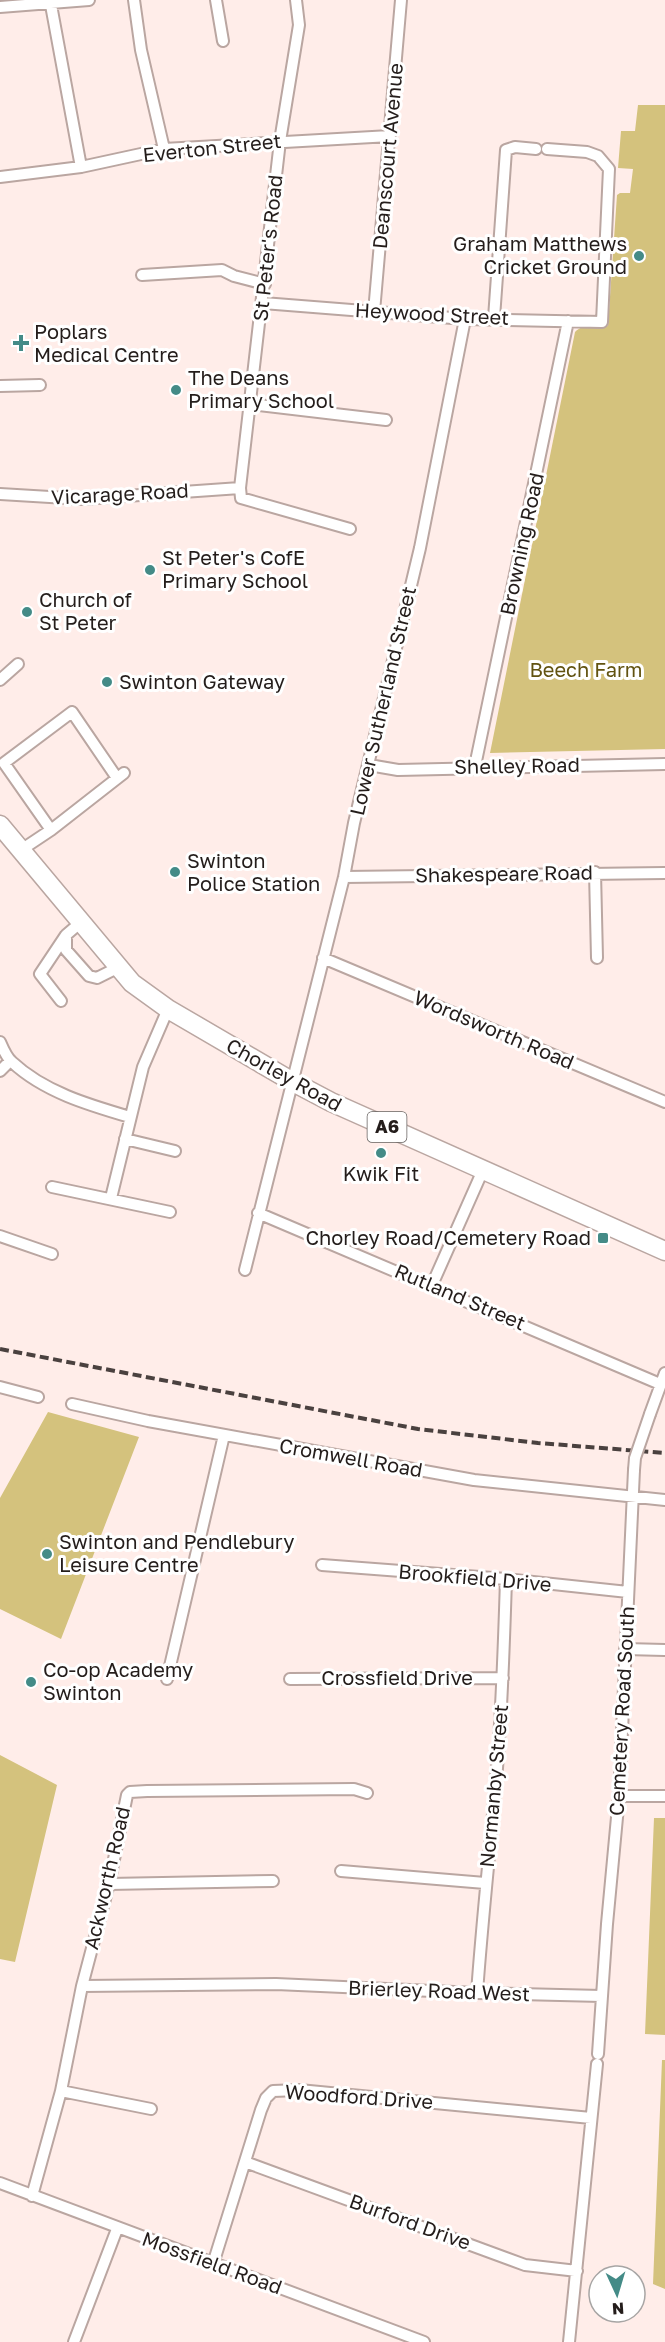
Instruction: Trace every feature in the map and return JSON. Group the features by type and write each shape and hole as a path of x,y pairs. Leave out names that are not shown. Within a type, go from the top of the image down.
{"main road":[{"name":"Chorley Road","path":"0,825 21,850 73,929 132,983 168,1009 293,1082 665,1251"}],"street":[{"path":"0,8 89,0"},
{"path":"134,0 141,50 164,149"},
{"path":"216,0 223,41"},
{"name":"St Peter's Road","path":"241,493 280,141 299,25 297,0"},
{"name":"Deanscourt Avenue","path":"374,312 401,0"},
{"path":"51,4 81,167"},
{"name":"Everton Street","path":"0,177 81,167 164,149 390,136"},
{"name":"Heywood Street","path":"262,303 465,319 602,322 609,169 598,156 587,152 515,147 506,150 494,318"},
{"path":"142,275 222,270 234,276 265,284"},
{"name":"Lower Sutherland Street","path":"245,1270 344,877 354,823 420,548 465,319"},
{"name":"Browning Road","path":"475,766 568,321"},
{"path":"0,386 40,385"},
{"path":"250,404 386,420"},
{"name":"Vicarage Road","path":"0,494 83,499 241,493 350,529"},
{"path":"0,680 18,664"},
{"path":"21,850 51,830 120,776 72,712 4,764 51,830"},
{"name":"Shelley Road","path":"369,765 398,770 475,766 665,764"},
{"path":"595,873 597,958"},
{"name":"Shakespeare Road","path":"344,877 665,873"},
{"path":"73,929 66,950 89,976 97,978 117,968"},
{"path":"61,1001 40,974 73,929"},
{"name":"Wordsworth Road","path":"323,958 665,1102"},
{"path":"111,1198 143,1067 168,1009"},
{"path":"0,1042 10,1061 45,1085 82,1102 130,1117"},
{"path":"0,1071 10,1061"},
{"path":"125,1139 176,1151"},
{"path":"432,1285 483,1170"},
{"path":"52,1187 170,1212"},
{"name":"Rutland Street","path":"258,1212 660,1384"},
{"path":"0,1236 52,1254"},
{"name":"Cemetery Road South","path":"569,2342 597,2059 619,1797 635,1458 665,1373"},
{"path":"0,1387 38,1397"},
{"name":"Cromwell Road","path":"72,1404 224,1435 474,1480 665,1500"},
{"path":"167,1679 224,1435"},
{"name":"Brookfield Drive","path":"322,1565 506,1579 628,1592"},
{"name":"Normanby Street","path":"477,1994 485,1883 496,1780 503,1678 506,1579"},
{"path":"625,1649 665,1650"},
{"name":"Crossfield Drive","path":"290,1678 503,1678"},
{"name":"Ackworth Road","path":"32,2196 61,2091 82,1986 109,1884 123,1804 130,1792 354,1789 367,1793"},
{"path":"619,1797 665,1797"},
{"path":"341,1871 485,1883"},
{"path":"109,1884 273,1881"},
{"name":"Brierley Road West","path":"82,1986 276,1984 477,1994 602,1996"},
{"name":"Woodford Drive","path":"213,2264 266,2098 273,2091 298,2090 591,2118"},
{"path":"61,2091 151,2109"},
{"name":"Burford Drive","path":"245,2162 525,2265 577,2271"},
{"name":"Mossfield Road","path":"0,2183 117,2229 424,2342"},
{"path":"74,2342 117,2229"}],"green space":[{"name":"Beech Farm","path":"638,105 665,105 665,749 490,753 575,332 586,326 608,326 617,195 630,193 633,169 618,168 621,131 635,131"},
{"name":"Swinton and Pendlebury Leisure Centre","path":"48,1412 139,1437 61,1639 0,1609 0,1498"},
{"path":"0,1755 57,1785 15,1962 0,1959"},
{"path":"654,1818 665,1818 665,2035 645,2034"},
{"path":"662,2060 665,2060 665,2289 653,2284"}],"railway":[{"path":"0,1349 418,1429 538,1443 665,1453"}],"place":[{"name":"Graham Matthews Cricket Ground","path":"639,256"},
{"name":"Poplars Medical Centre","path":"21,343"},
{"name":"The Deans Primary School","path":"176,390"},
{"name":"St Peter's CofE Primary School","path":"150,570"},
{"name":"Church of St Peter","path":"27,612"},
{"name":"Swinton Gateway","path":"107,682"},
{"name":"Swinton Police Station","path":"175,872"},
{"name":"Kwik Fit","path":"381,1153"},
{"name":"Chorley Road/Cemetery Road","path":"603,1238"},
{"name":"Swinton and Pendlebury Leisure Centre","path":"47,1554"},
{"name":"Co-op Academy Swinton","path":"31,1682"}]}
